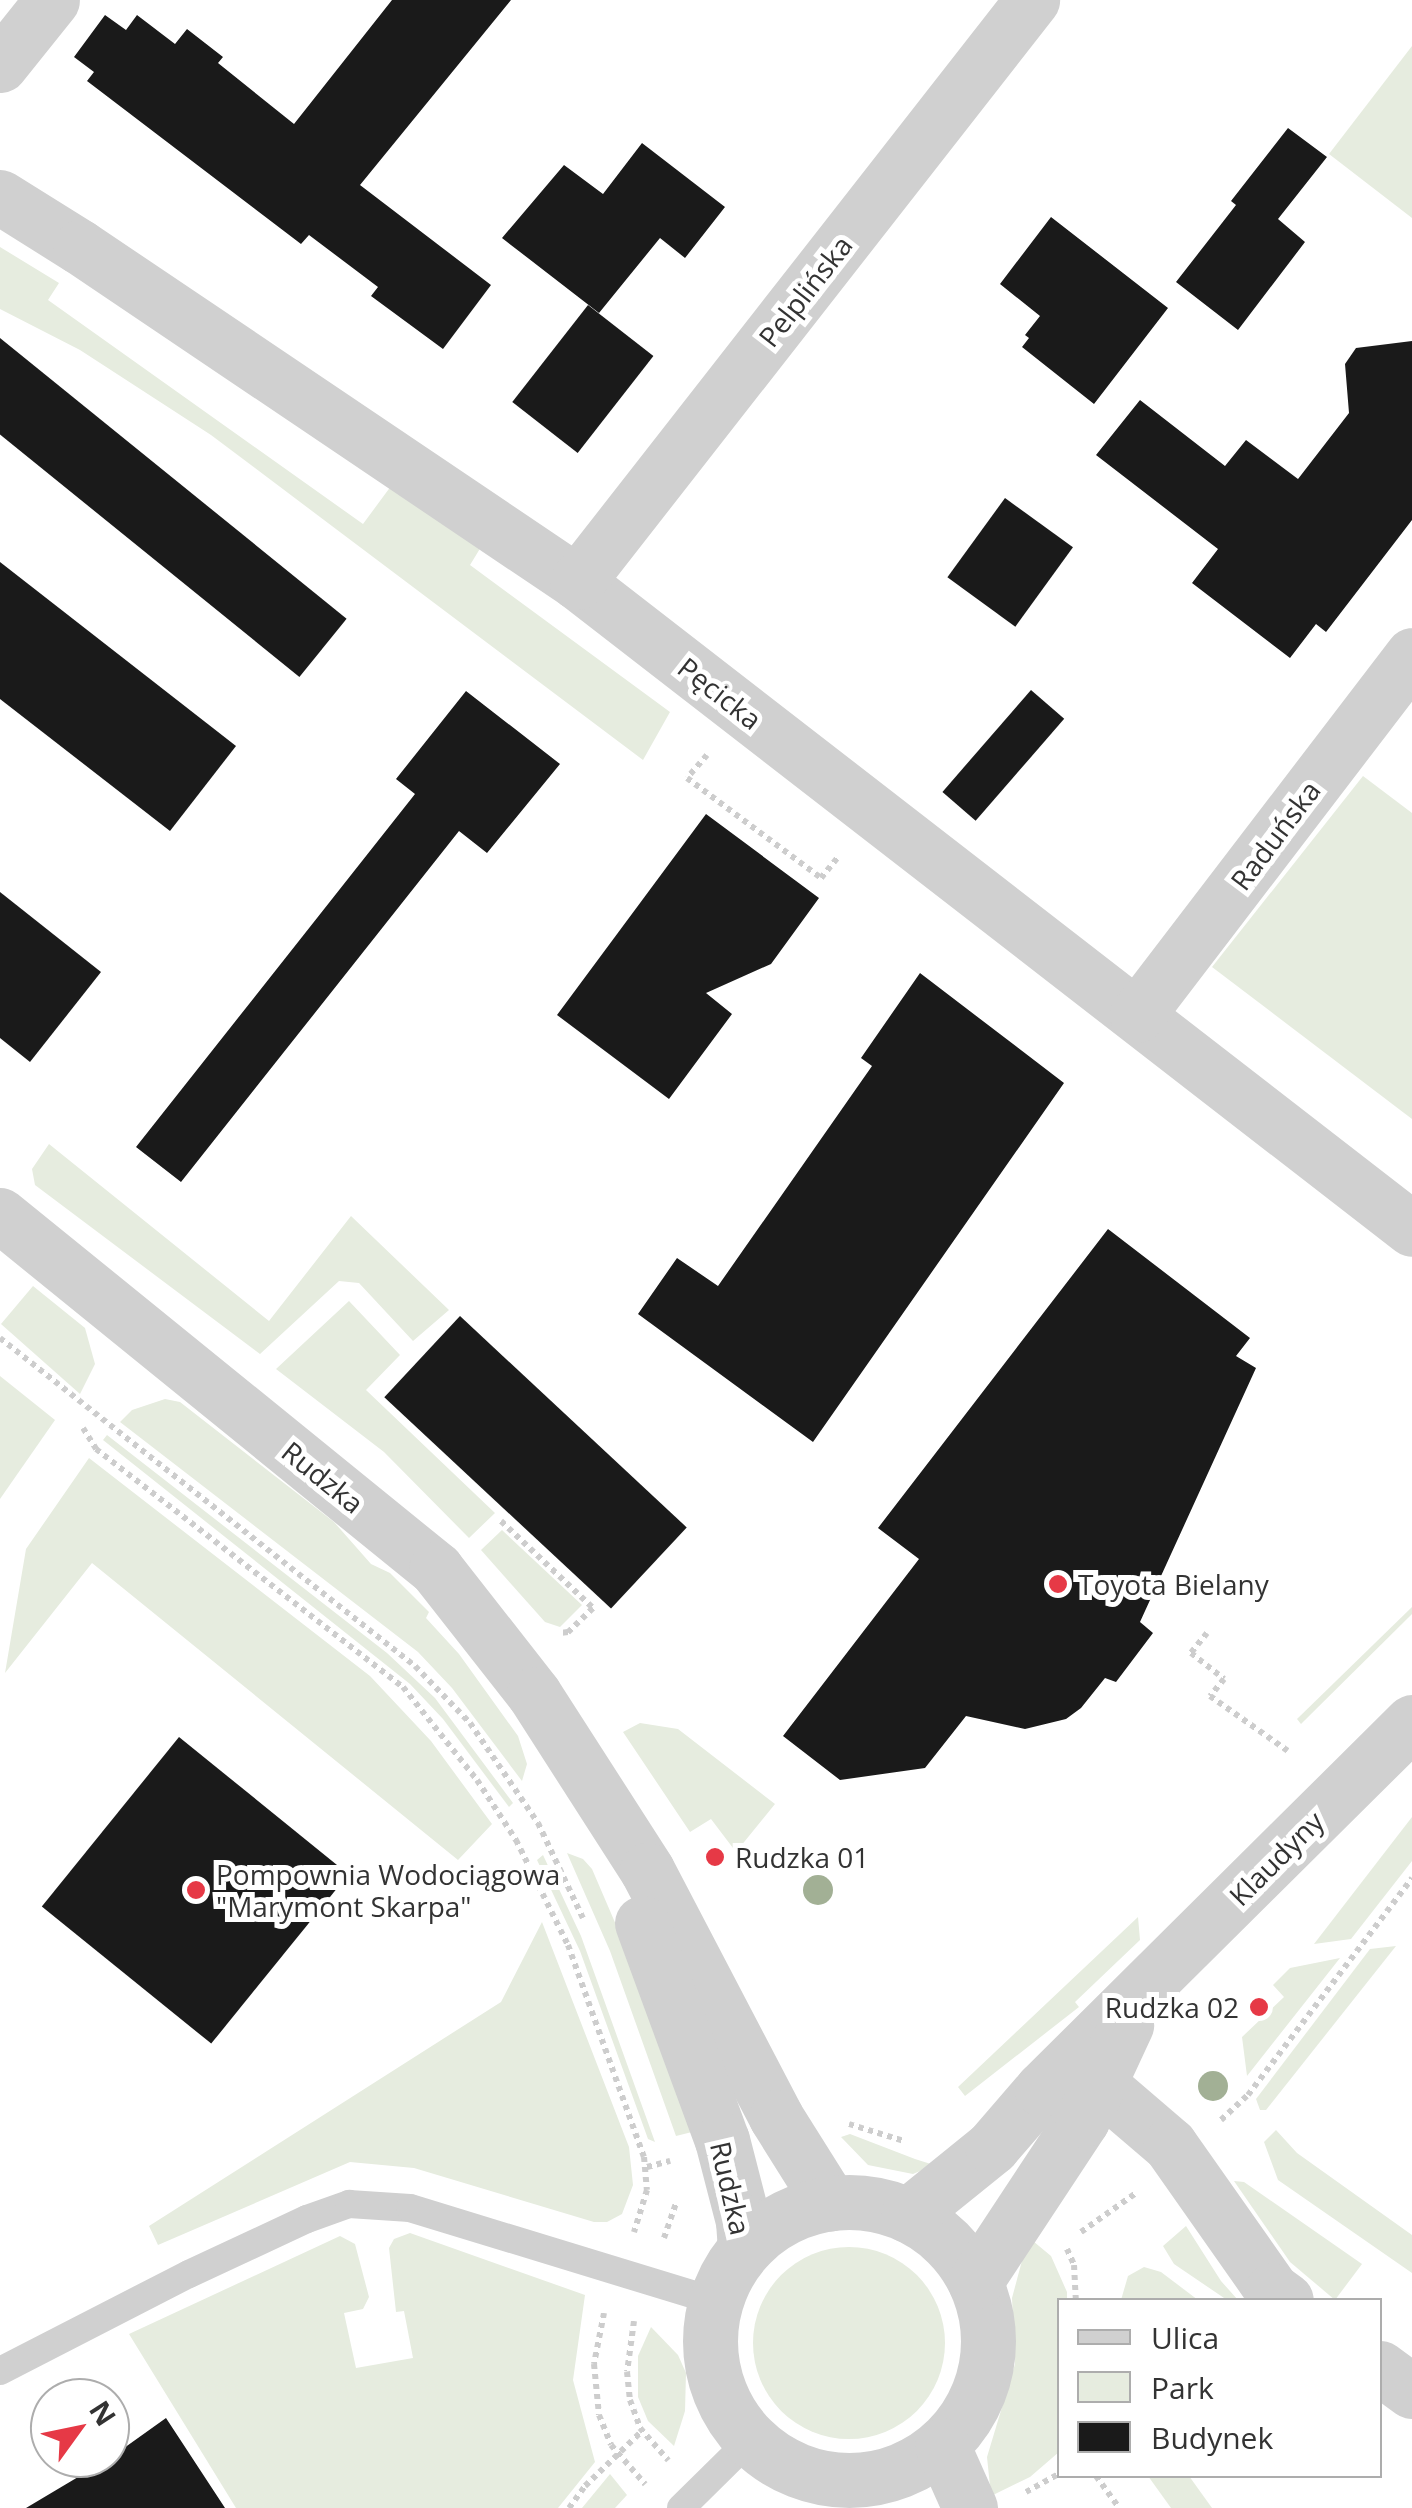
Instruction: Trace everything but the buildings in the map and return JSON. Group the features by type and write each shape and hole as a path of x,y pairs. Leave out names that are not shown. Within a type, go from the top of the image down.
{"street":[{"path":"0,65 52,0"},
{"name":"Pelplińska","path":"577,582 1032,0"},
{"name":"Pęcicka","path":"0,198 80,246 577,582 1412,1229"},
{"name":"Raduńska","path":"1137,1015 1412,656"},
{"name":"Rudzka","path":"0,1215 436,1569 534,1694 648,1870 776,2117 830,2203"},
{"name":"Klaudyny","path":"908,2215 1086,2072 1140,1995 1412,1722"},
{"name":"Rudzka","path":"593,1789 722,2140 742,2222 744,2248"},
{"path":"1086,2072 1170,2146 1272,2290 1283,2298"},
{"name":"Klaudyny","path":"974,2282 1082,2120 1086,2072"},
{"path":"856,2202 908,2215 952,2248 974,2282 988,2339 985,2370 966,2418 942,2445 852,2494 790,2468 750,2440 722,2398 714,2376 710,2331 714,2301 744,2248 769,2226 799,2210 856,2202"},
{"path":"1382,2369 1412,2391"},
{"path":"942,2445 970,2508"}],"lane":[{"path":"0,2371 188,2274 306,2219 349,2204 410,2208 714,2301"},
{"path":"681,2508 750,2440"}],"path":[{"path":"0,1338 414,1666 470,1723 538,1822 587,1928"},
{"path":"82,1428 96,1449 404,1687 477,1780 516,1840 568,1945 644,2158 647,2190 628,2247"},
{"path":"501,1521 593,1608 568,1632 554,1634"},
{"path":"1207,1634 1191,1653 1224,1680 1210,1696 1288,1750"},
{"path":"1210,2130 1248,2095 1412,1878"},
{"path":"838,2124 910,2143"},
{"path":"667,2143 675,2166"},
{"path":"1066,2247 1102,2215 1153,2182"},
{"path":"659,2252 678,2190"},
{"path":"608,2298 595,2348 599,2415 618,2454 647,2486"},
{"path":"637,2311 627,2372 630,2400 642,2431 669,2462"},
{"path":"570,2508 642,2431"},
{"path":"1097,2478 1119,2508"}],"green space":[{"path":"1412,46 1412,218 1329,154"},
{"path":"0,247 59,283 48,300 363,524 394,482 481,547 470,565 670,712 643,760 211,435 80,350 0,309"},
{"path":"1363,776 1412,813 1412,1119 1212,967"},
{"path":"49,1144 269,1321 351,1216 449,1310 413,1341 359,1283 339,1281 260,1354 35,1185 32,1169"},
{"path":"33,1286 85,1328 95,1364 80,1394 1,1324"},
{"path":"349,1301 400,1355 366,1390 495,1513 469,1538 384,1452 276,1369"},
{"path":"0,1376 55,1420 0,1499"},
{"path":"165,1399 180,1402 334,1522 371,1564 390,1573 429,1612 426,1618 459,1654 518,1736 527,1764 522,1781 452,1688 418,1652 120,1422 132,1410"},
{"path":"107,1435 387,1653 435,1698 513,1803 509,1807 443,1719 410,1684 103,1440"},
{"path":"89,1458 370,1676 431,1741 492,1824 458,1860 92,1563 5,1673 26,1549"},
{"path":"502,1530 582,1605 560,1627 545,1622 481,1550"},
{"path":"1412,1607 1412,1614 1301,1724 1297,1719"},
{"path":"640,1723 678,1729 775,1804 736,1852 711,1819 690,1832 623,1732"},
{"path":"1412,1817 1412,1861 1351,1939 1314,1944"},
{"path":"567,1853 583,1859 592,1869 635,1969 692,2132 676,2136 610,1951"},
{"path":"543,1855 581,1936 655,2142 648,2139 580,1951 537,1860"},
{"path":"1138,1917 1140,1940 1075,2002 1079,2007 965,2096 958,2087"},
{"path":"542,1922 629,2147 633,2185 622,2214 607,2222 594,2222 414,2168 350,2162 158,2245 149,2226 501,2002"},
{"path":"1396,1946 1266,2110 1260,2110 1256,2099 1370,1949"},
{"path":"1340,1958 1247,2076 1242,2037 1284,1997 1273,1985 1290,1968"},
{"path":"1276,2130 1297,2153 1412,2235 1412,2273 1278,2180 1264,2142"},
{"path":"850,2134 934,2165 913,2174 868,2165 841,2137"},
{"path":"1234,2181 1244,2182 1362,2264 1333,2298 1290,2262"},
{"path":"1186,2226 1236,2298 1224,2298 1174,2264 1163,2246"},
{"path":"410,2233 585,2295 573,2380 595,2462 558,2508 236,2508 129,2334 340,2236 355,2244 369,2297 363,2309 344,2313 356,2368 413,2358 404,2311 396,2312 389,2248 394,2239"},
{"path":"1033,2241 1051,2256 1067,2292 1067,2298 1057,2298 1057,2454 1030,2477 991,2496 987,2457 1015,2364 1012,2298 1023,2257"},
{"path":"849,2247 886,2255 917,2275 937,2306 945,2343 937,2380 917,2411 886,2431 849,2439 812,2431 781,2411 761,2380 753,2343 761,2306 781,2275 812,2255"},
{"path":"1144,2267 1161,2272 1195,2298 1122,2298 1128,2276"},
{"path":"651,2327 678,2355 686,2373 685,2411 674,2446 648,2421 638,2397 638,2356"},
{"path":"610,2474 627,2495 615,2508 582,2508"},
{"path":"1149,2478 1190,2478 1212,2508 1171,2508"}],"place":[{"name":"Toyota Bielany","path":"1058,1584"},
{"name":"Rudzka 01","path":"715,1857"},
{"name":"Pompownia Wodociągowa \"Marymont Skarpa\"","path":"196,1890"},
{"name":"Rudzka 02","path":"1259,2007"}]}
